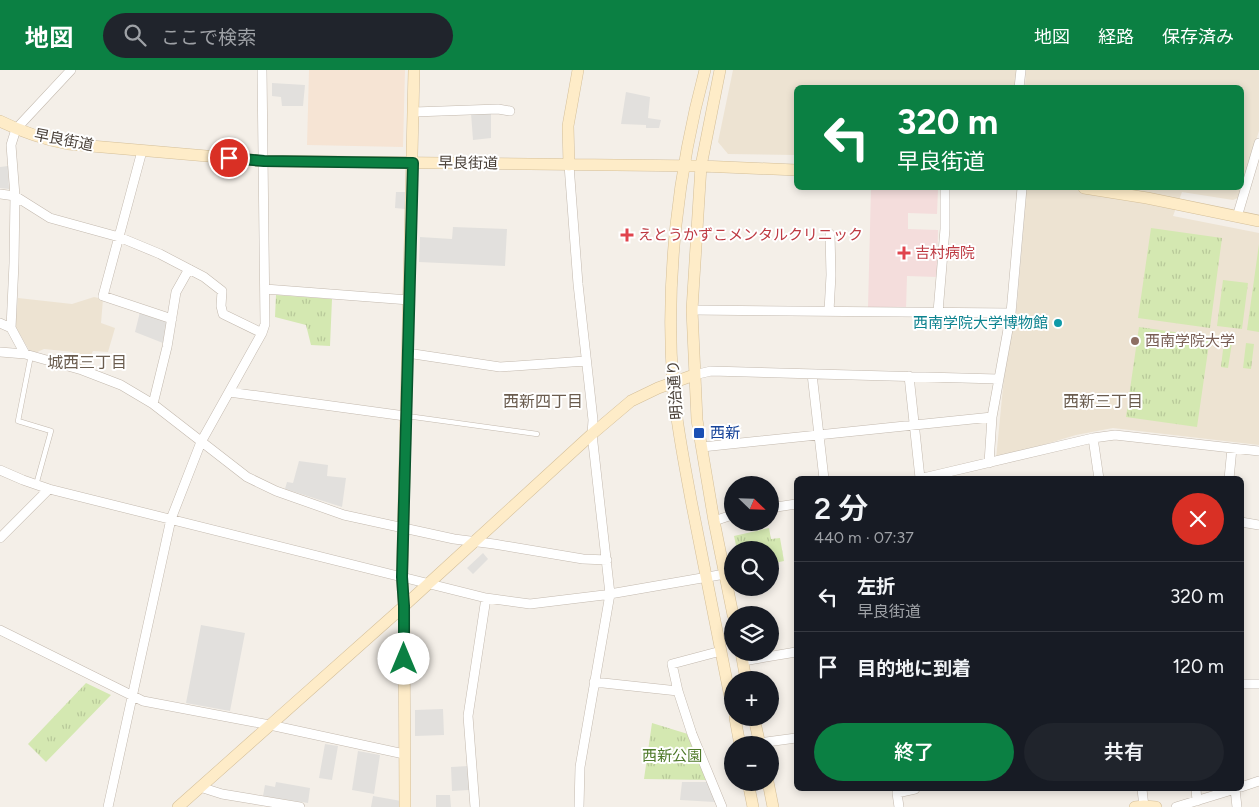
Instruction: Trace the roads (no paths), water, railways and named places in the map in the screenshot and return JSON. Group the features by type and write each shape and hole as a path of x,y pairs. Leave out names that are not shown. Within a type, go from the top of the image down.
{"street":[{"path":"11,328 15,196 11,145 16,129 67,73 56,70"},
{"path":"108,807 171,519 201,442 266,324 262,70"},
{"path":"405,807 404,606 402,577 414,70"},
{"path":"578,70 568,126 569,165 578,284 593,420 592,434 610,594 580,767 579,807"},
{"name":"明治通り","path":"705,70 684,167 672,275 670,314 677,424 705,578 725,671"},
{"name":"明治通り","path":"720,70 701,166 692,310 694,376 698,420 714,521 724,569"},
{"path":"1019,85 1021,70"},
{"path":"414,112 498,109 510,111"},
{"name":"早良街道","path":"0,121 16,129 68,144 264,161 701,166 794,170"},
{"path":"1237,216 1259,143"},
{"path":"142,151 103,296 172,319"},
{"path":"938,312 946,229 945,190"},
{"path":"989,463 992,417 1011,313 1022,190"},
{"path":"1097,190 1147,198 1259,221"},
{"path":"0,194 15,196 50,218 119,237 189,269 204,277 222,291 221,306 223,314 262,333"},
{"path":"830,234 830,311"},
{"path":"153,404 167,347 176,292 189,269"},
{"path":"265,289 409,300"},
{"path":"692,310 1011,313"},
{"path":"0,323 11,328 28,354"},
{"path":"0,352 28,354 82,370 121,385 153,404 247,478 344,515 472,542 583,559 607,560"},
{"path":"407,354 500,368 586,361"},
{"path":"178,807 631,401 673,383 711,371 998,379"},
{"path":"812,374 824,476"},
{"path":"909,376 920,476"},
{"path":"229,392 405,416"},
{"path":"702,447 992,417"},
{"path":"933,476 1093,438 1115,435 1259,451"},
{"path":"1093,438 1099,476"},
{"path":"1229,476 1232,448"},
{"path":"0,470 49,489 486,598 530,604 610,594 724,574"},
{"path":"0,538 49,489"},
{"path":"779,507 794,504"},
{"path":"714,521 724,518"},
{"path":"1244,522 1259,525"},
{"path":"475,807 468,716 486,598"},
{"path":"0,630 143,701 270,725 404,754"},
{"path":"721,651 672,664 678,691 692,734 722,807"},
{"path":"779,654 794,652"},
{"path":"594,682 678,691"},
{"path":"1244,684 1259,684"},
{"path":"779,741 794,738"},
{"path":"1244,786 1259,781"},
{"path":"200,787 222,794 300,807"},
{"path":"750,791 753,807"},
{"path":"770,791 773,807"},
{"path":"899,807 897,793 906,791"},
{"path":"1142,791 1145,807"},
{"path":"1196,791 1197,801"},
{"path":"1176,807 1229,791"},
{"path":"1235,791 1237,807"}],"lane":[{"path":"28,354 18,420 51,431 36,484"},
{"path":"405,416 412,415 537,434"}],"place":[{"name":"えとうかずこメンタルクリニック","path":"627,235"},
{"name":"吉村病院","path":"904,253"},
{"name":"西南学院大学博物館","path":"1058,323"},
{"name":"西南学院大学","path":"1135,341"},
{"name":"西新","path":"699,433"}],"district":[{"name":"城西三丁目","path":"87,362"},
{"name":"西新四丁目","path":"543,401"},
{"name":"西新三丁目","path":"1103,401"}],"park label":[{"name":"西新公園","path":"672,756"}]}
